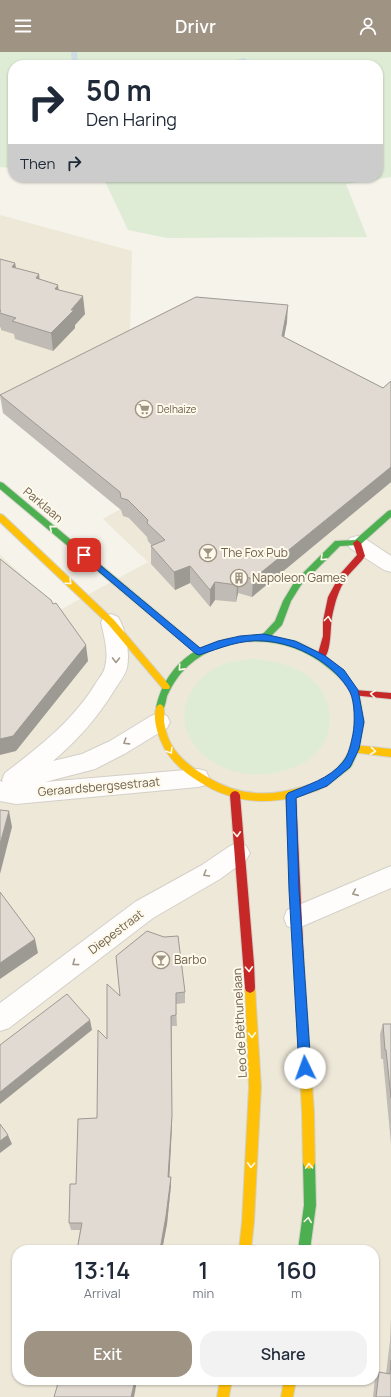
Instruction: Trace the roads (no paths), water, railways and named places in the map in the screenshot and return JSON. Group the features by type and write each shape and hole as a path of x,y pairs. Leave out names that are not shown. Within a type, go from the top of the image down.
{"main road":[{"name":"Parklaan","path":"0,485 199,652"},
{"path":"264,638 279,623 292,592 306,574 338,543 357,543 391,513"},
{"path":"0,517 111,622 166,687"},
{"path":"321,657 328,636 327,621 332,597 344,575 361,556 357,543"},
{"path":"264,638 295,644 321,657 341,673 355,693 360,722 354,749 347,765 324,783 291,796 267,798 235,795 198,778 174,757 166,743 159,722 161,702 166,687 182,665 199,652 218,644 240,639 264,638"},
{"path":"355,693 391,696"},
{"path":"354,749 391,753"},
{"name":"Leo de Béthunelaan","path":"235,795 238,853 247,942 255,1087 246,1245"},
{"path":"291,796 296,918 308,1112 310,1205 305,1245"},
{"path":"223,1397 225,1385"},
{"path":"287,1397 289,1385"}],"street":[{"path":"357,543 391,565"},
{"path":"4,785 56,746 74,729 104,689 116,668 116,642 111,622"},
{"name":"Geraardsbergsestraat","path":"4,785 87,762 118,748 159,722"},
{"name":"Geraardsbergsestraat","path":"4,785 16,794 198,778"},
{"name":"Diepestraat","path":"0,1020 144,910 211,872 238,853"},
{"path":"296,918 391,877"}],"waterway":[{"path":"74,52 75,60"}],"place":[{"name":"Delhaize","path":"144,409"},
{"name":"The Fox Pub","path":"208,553"},
{"name":"Napoleon Games","path":"239,578"},
{"name":"Barbo","path":"161,960"}]}
